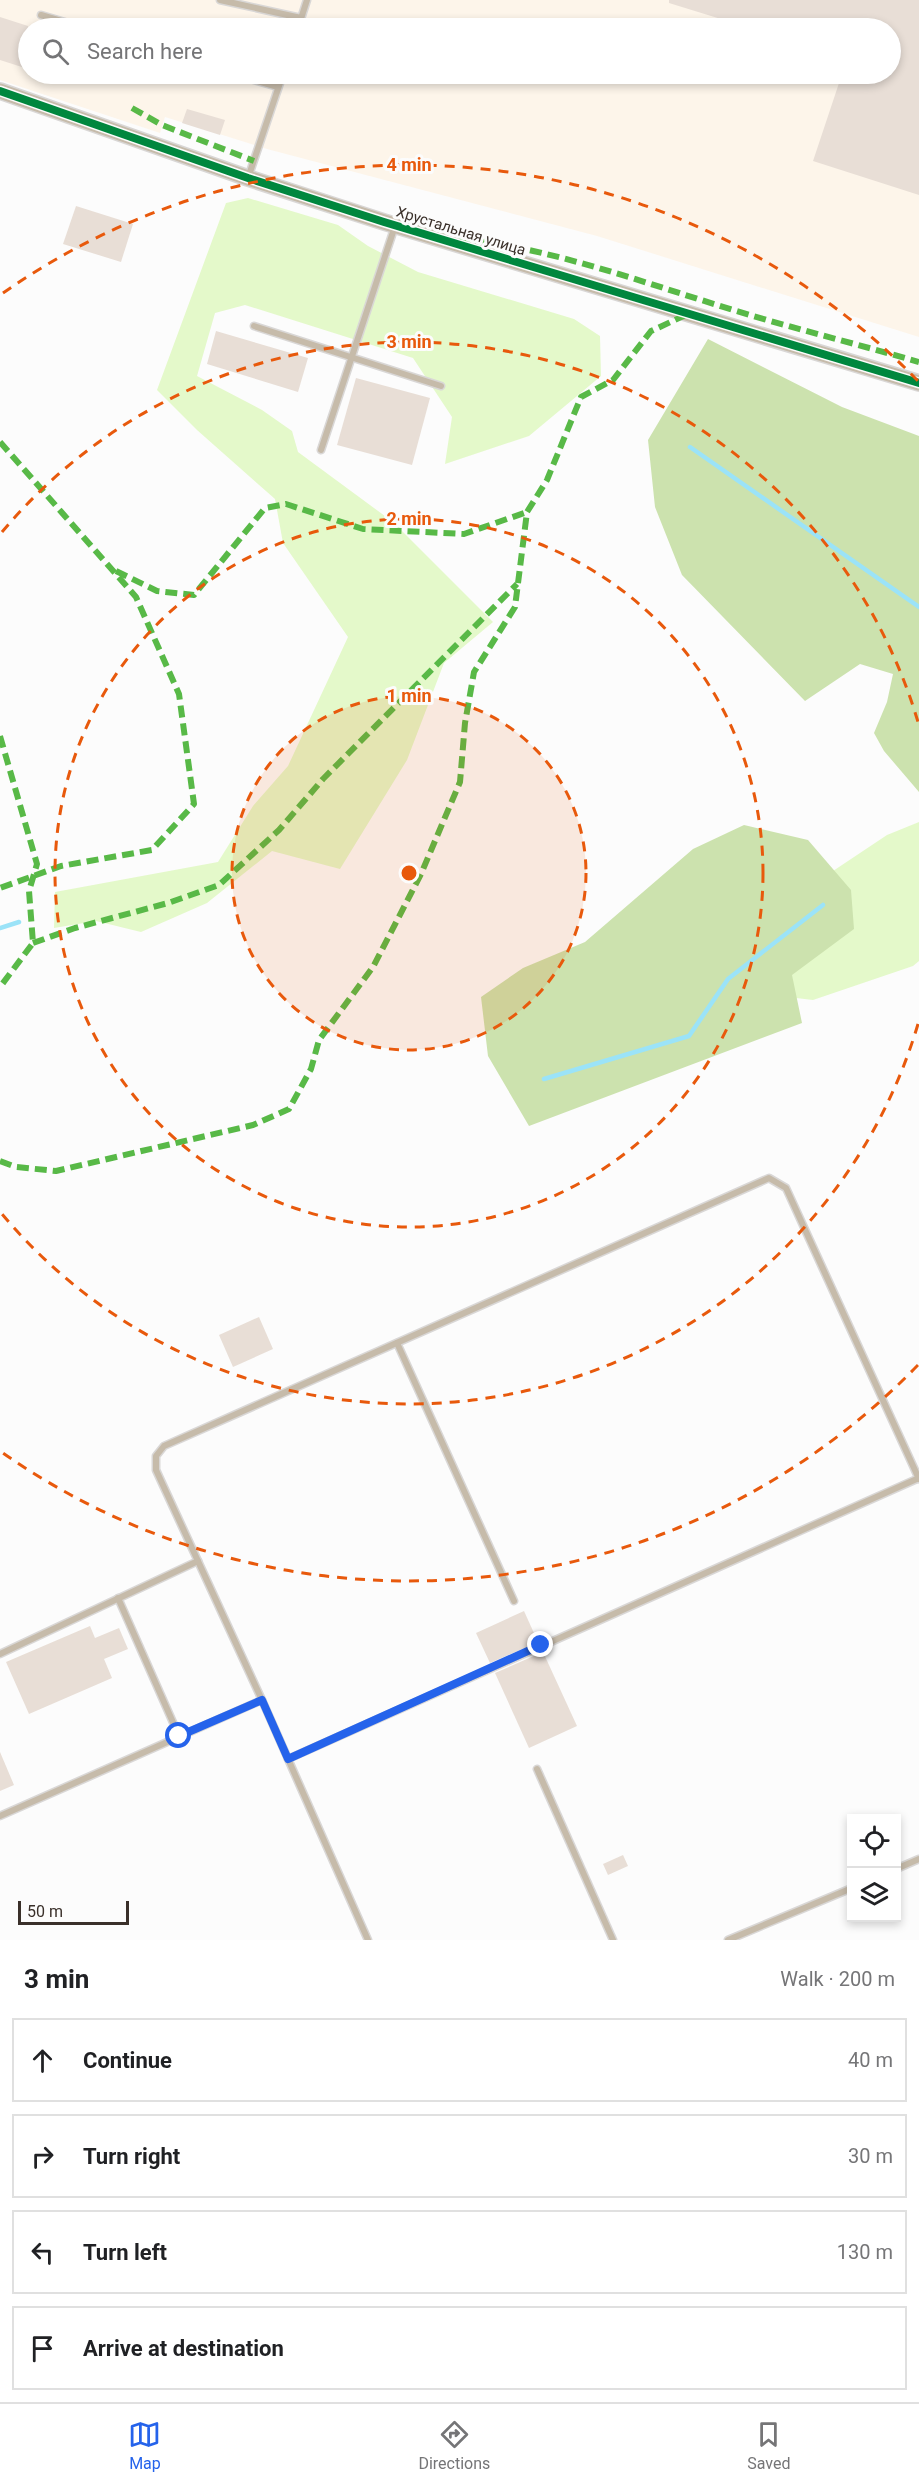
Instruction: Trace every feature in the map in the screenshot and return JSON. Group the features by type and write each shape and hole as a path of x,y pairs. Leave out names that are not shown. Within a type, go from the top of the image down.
{"street":[{"name":"Хрустальная улица","path":"0,91 248,178 395,225 919,383"}],"lane":[{"path":"220,0 301,18 307,0"},
{"path":"41,15 51,18"},
{"path":"268,84 278,87"},
{"path":"248,178 279,84"},
{"path":"321,450 395,225"},
{"path":"254,326 441,386"},
{"path":"288,1759 919,1478 786,1188 769,1178 164,1446 156,1456 156,1470 262,1700 288,1759 368,1940"},
{"path":"397,1343 514,1601"},
{"path":"0,1654 198,1561"},
{"path":"118,1598 179,1736"},
{"path":"0,1816 262,1700"},
{"path":"537,1769 613,1940"},
{"path":"899,1868 919,1859"},
{"path":"728,1940 847,1890"}],"shaded area":[{"path":"0,0 919,0 919,337 597,236 267,149 165,117 160,133 0,80"}],"green space":[{"path":"248,198 338,225 368,246 418,272 574,319 600,336 601,376 529,436 445,464 452,417 413,358 245,305 215,313 197,376 262,410 292,431 298,452 393,522 493,622 444,663 407,760 340,869 272,851 207,903 141,932 96,921 54,928 55,892 218,862 253,806 288,766 348,637 283,543 275,499 197,430 157,390 226,203"},
{"path":"708,339 842,407 919,436 919,792 884,751 874,733 887,702 893,674 860,664 805,701 682,575 655,507 648,440"},
{"path":"919,822 919,961 913,966 813,1000 761,994 797,895 887,835"},
{"path":"744,825 808,840 851,890 854,929 792,975 802,1023 529,1126 488,1056 481,997 523,968 585,942 693,849"}],"building":[{"path":"669,0 919,0 919,195 813,161 839,84 901,84 901,18 718,18 669,3"},
{"path":"0,17 18,23 18,66 0,60"},
{"path":"187,109 225,120 220,135 182,123"},
{"path":"76,206 133,224 121,262 63,244"},
{"path":"216,331 308,358 298,392 207,364"},
{"path":"356,378 430,398 412,465 337,445"},
{"path":"259,1317 273,1349 233,1367 219,1335"},
{"path":"524,1611 538,1642 490,1663 476,1633"},
{"path":"90,1626 95,1638 119,1628 128,1649 104,1659 112,1678 29,1714 6,1662"},
{"path":"543,1652 577,1726 529,1748 495,1673"},
{"path":"0,1752 14,1785 0,1791"},
{"path":"623,1855 628,1866 608,1875 603,1864"}],"waterway":[{"path":"690,447 919,607"},
{"path":"544,1079 689,1036 728,979 823,905"},
{"path":"0,928 19,922"}],"marked path":[{"path":"132,108 162,125 254,161"},
{"path":"459,238 571,260 753,316 919,362"},
{"path":"0,1161 16,1167 56,1171 253,1125 289,1109 311,1069 319,1040 373,967 421,874 460,782 465,723 474,672 515,607 527,512 547,480 581,397 613,380 651,331 688,314"},
{"path":"0,442 136,597 179,694 194,804 152,850 61,866 0,888"},
{"path":"116,571 157,591 194,595 265,508 286,504 363,529 464,534 527,512"},
{"path":"33,943 75,928 168,903 219,885 279,830 323,779 517,584"},
{"path":"0,736 37,864 29,891 33,943 0,987"}],"cycle path":[{"path":"0,91 248,178 384,222 919,383"}],"route":[{"path":"179,1736 262,1700 288,1759 541,1645"}]}
